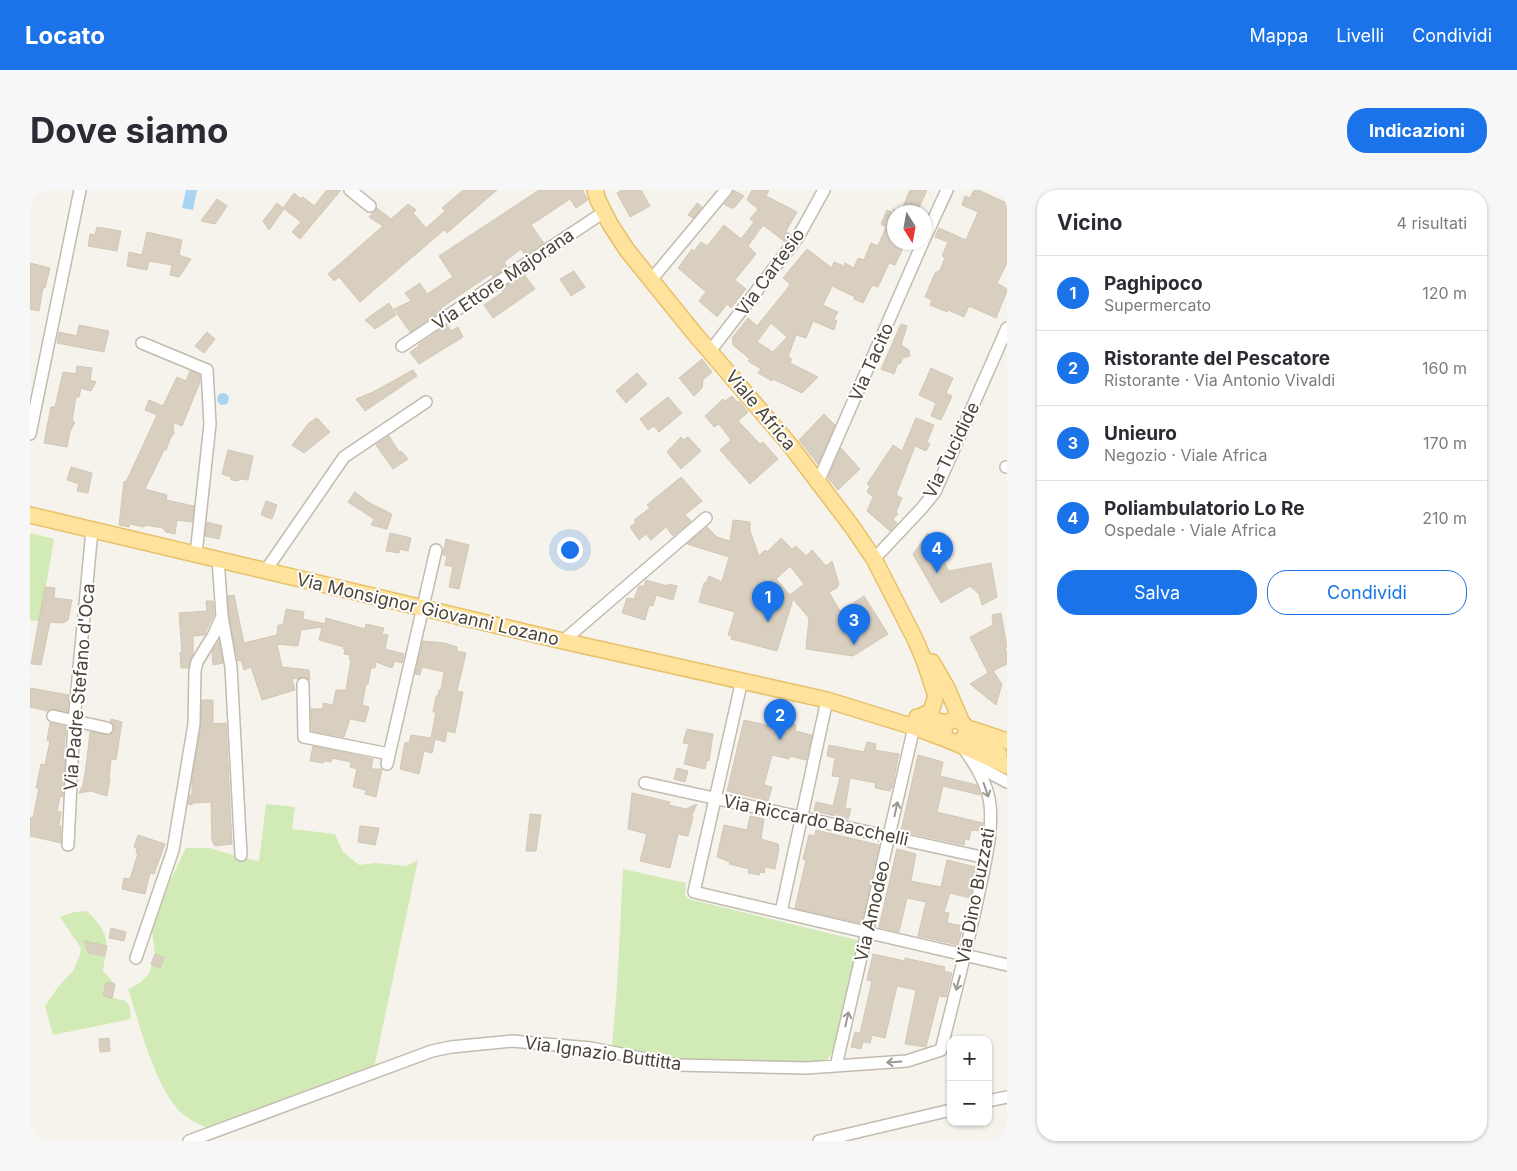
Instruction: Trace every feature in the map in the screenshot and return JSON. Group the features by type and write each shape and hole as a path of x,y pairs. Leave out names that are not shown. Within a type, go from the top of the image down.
{"main road":[{"name":"Viale Africa","path":"595,190 604,212 627,250 790,445 874,559 915,639"},
{"name":"Via Monsignor Giovanni Lozano","path":"30,515 955,731"},
{"path":"915,639 942,694 955,731 1007,766"},
{"path":"915,639 929,657 947,688 955,731"},
{"path":"917,722 931,711 935,699 935,693 924,660"},
{"path":"955,731 1007,741"},
{"path":"955,731 1007,759"}],"street":[{"path":"30,434 80,190"},
{"path":"350,190 370,206"},
{"path":"651,280 726,190"},
{"name":"Via Cartesio","path":"711,350 798,237 824,190"},
{"name":"Via Tacito","path":"932,223 947,190"},
{"name":"Via Ettore Majorana","path":"402,346 604,212"},
{"name":"Via Tacito","path":"818,482 920,250"},
{"name":"Via Tucidide","path":"874,559 935,492 1007,328"},
{"path":"142,343 207,370 210,424 196,554"},
{"path":"266,570 344,457 426,402"},
{"path":"563,641 706,518"},
{"name":"Via Padre Stefano d'Oca","path":"68,845 74,721 92,530"},
{"path":"303,684 304,737 388,759 436,550"},
{"path":"218,559 222,616 231,667 241,855"},
{"path":"136,958 173,850 194,724 195,671 197,662 214,634 222,616"},
{"path":"742,680 694,892 1007,965"},
{"path":"781,912 827,700"},
{"path":"53,716 107,728"},
{"name":"Via Amodeo","path":"836,1066 917,722"},
{"name":"Via Dino Buzzati","path":"941,1050 966,955 986,858 990,823 988,795 977,766 955,731"},
{"path":"977,766 1007,782"},
{"name":"Via Riccardo Bacchelli","path":"646,783 986,858"},
{"name":"Via Ignazio Buttitta","path":"189,1141 414,1057 451,1046 482,1042 512,1041 558,1044 591,1048 677,1065 806,1068 907,1061 941,1050"},
{"path":"992,1100 1007,1097"},
{"path":"819,1141 947,1111"}],"green space":[{"path":"30,533 54,539 41,615 38,621 30,620"},
{"path":"266,804 295,807 292,829 335,834 343,852 359,865 376,863 406,866 418,860 374,1068 207,1128 184,1115 174,1105 165,1091 143,1038 128,989 140,983 149,974 155,954 152,931 169,883 186,848 210,848 259,861"},
{"path":"623,869 686,883 685,895 689,899 857,940 854,966 833,1051 827,1060 819,1064 695,1060 665,1058 612,1046"},
{"path":"87,911 100,926 105,938 106,952 103,971 115,984 113,998 126,1001 130,1008 131,1019 53,1035 45,1006 58,987 73,971 81,948 60,917 74,912"}],"water":[{"path":"186,190 197,190 193,210 182,208"},
{"path":"225,393 228,394 228,404 221,405 218,404 217,397 218,394"}],"building":[{"path":"327,190 341,190 300,239 292,232 301,222 283,208 294,193 301,199 303,197 314,206"},
{"path":"463,190 497,190 447,233 444,230 360,302 339,277 334,281 328,274 383,226 369,217 377,208 391,219 408,204 416,210 413,213 426,228 445,211 442,208"},
{"path":"539,190 584,190 588,200 576,208 570,199 531,225 544,243 525,255 521,249 504,262 507,267 493,277 491,274 410,332 394,309 411,301 405,293 420,283 427,294 453,277 439,256"},
{"path":"622,190 641,190 650,206 630,217 617,193"},
{"path":"733,190 744,196 734,208 731,208 724,204 732,195"},
{"path":"752,190 769,190 766,196 797,212 786,231 790,234 785,242 763,225 748,246 756,254 735,280 746,289 731,308 727,304 717,317 699,301 706,292 678,268 692,249 694,251 701,242 707,246 724,225 741,239 754,222 750,219 758,209 747,200"},
{"path":"910,190 927,190 920,205 904,205"},
{"path":"974,190 1007,203 1007,263 997,283 1007,289 1007,291 996,318 969,306 964,317 948,310 947,312 930,305 932,300 925,297 935,273 940,270 945,258 942,256 948,242 935,237 939,228 966,240 978,212 962,205 965,196 970,198"},
{"path":"217,199 227,206 215,224 201,221"},
{"path":"277,203 284,209 269,230 263,221"},
{"path":"697,203 702,207 693,218 688,215"},
{"path":"887,210 887,250 902,250 895,265 889,263 878,287 872,285 863,303 832,286 823,305 838,312 834,319 837,321 834,330 813,321 806,338 796,335 788,357 792,359 790,363 818,377 802,393 758,373 761,369 748,361 750,359 733,345 732,338 748,318 757,326 787,289 790,284 783,278 807,249 832,268 834,262 844,266 845,263 854,268 858,258 864,260 871,243 878,246 886,227 881,224","holes":["771,323 787,337 773,352 757,342"]},
{"path":"97,227 121,231 117,251 88,246 90,234 95,235"},
{"path":"147,232 182,240 179,255 191,259 179,277 170,275 172,265 149,261 147,270 127,266 129,252 142,255"},
{"path":"30,263 50,268 45,288 43,288 39,311 30,309"},
{"path":"574,271 585,287 571,296 560,279"},
{"path":"524,274 535,289 493,318 484,305 503,292 501,289"},
{"path":"389,303 396,315 375,329 365,320"},
{"path":"901,324 907,326 901,345 909,350 910,356 903,358 900,364 898,363 894,374 881,369"},
{"path":"79,325 109,331 104,352 57,343 59,332 77,336"},
{"path":"447,325 451,331 458,327 463,337 419,364 410,352"},
{"path":"207,332 215,339 204,353 195,346"},
{"path":"702,359 712,372 703,380 702,388 694,396 679,378"},
{"path":"77,366 92,368 90,380 96,382 91,391 81,388 79,397 76,397 72,422 75,422 70,432 67,447 44,443 51,407 55,407 63,372 76,374"},
{"path":"931,368 953,378 946,393 952,396 941,420 931,416 936,403 919,395"},
{"path":"413,370 417,376 365,411 356,399 373,392"},
{"path":"190,371 200,375 200,382 182,426 173,422 174,434 145,489 167,495 166,500 194,506 192,522 177,520 175,534 166,532 163,528 145,525 144,527 130,524 129,527 119,525 124,481 126,482 157,415 145,410 149,400 163,406 177,377 186,381"},
{"path":"637,373 647,384 626,403 616,391"},
{"path":"732,396 748,412 738,421 760,444 763,442 778,459 750,484 720,450 731,440 719,424 714,427 705,416 723,399 725,401"},
{"path":"668,397 682,413 659,432 654,426 648,430 640,419"},
{"path":"824,414 835,425 818,464 799,440"},
{"path":"317,418 330,432 304,453 292,445 309,423"},
{"path":"916,418 934,425 927,442 930,444 926,451 915,446 896,495 902,498 896,512 898,514 893,519 897,523 890,531 867,511 873,497 867,492 870,486 867,484 893,445 902,451"},
{"path":"389,436 399,452 401,451 408,459 393,469 376,445"},
{"path":"681,437 683,440 688,437 701,451 681,469 667,452"},
{"path":"841,448 860,469 838,490 828,478"},
{"path":"228,450 253,456 248,480 231,480 231,477 222,474"},
{"path":"71,467 92,473 88,493 77,491 79,484 67,480"},
{"path":"681,477 702,501 685,515 691,521 673,536 666,527 651,540 646,534 639,540 630,527 636,522 634,520 650,508 647,505"},
{"path":"355,492 368,502 392,514 387,529 371,525 374,519 348,502"},
{"path":"266,501 277,505 272,519 261,515"},
{"path":"733,520 750,522 750,531 759,556 765,550 767,552 781,538 792,549 796,546 806,556 812,550 826,566 832,561 839,584 837,588 829,592 840,611 864,596 888,634 853,656 806,649 809,618 793,599 777,651 731,639 732,636 728,635 735,612 699,602 704,583 706,583 709,576 722,582 729,557 687,544 707,527 717,537 730,541","holes":["790,566 804,584 790,595 776,579"]},
{"path":"207,522 222,526 219,539 205,536"},
{"path":"390,533 411,538 408,551 400,549 399,553 386,551"},
{"path":"928,533 949,571 991,563 997,597 982,605 979,594 970,586 941,603 913,554"},
{"path":"446,539 469,545 459,589 449,587 453,567 445,565 447,556 443,555"},
{"path":"646,580 667,586 668,584 677,586 673,600 656,595 653,606 649,605 645,620 622,613 627,598 634,599 639,586 644,586"},
{"path":"45,587 55,588 54,598 72,600 68,620 63,623 50,622 41,665 31,664"},
{"path":"234,595 244,643 277,635 278,625 283,625 286,609 304,612 303,619 325,624 326,618 365,629 366,624 384,628 382,634 388,635 385,649 404,654 402,663 395,661 392,668 376,662 375,668 371,668 362,705 369,707 365,722 350,719 344,737 312,731 311,709 323,709 323,703 333,705 336,690 346,690 351,659 349,659 350,655 344,654 344,647 319,640 322,627 301,630 298,646 277,644 282,667 309,670 310,680 303,677 298,679 292,678 295,690 262,700 251,667 244,670 241,660 238,661 229,615 228,596"},
{"path":"206,601 213,601 214,615 204,635 193,636 193,653 188,668 181,668 180,652 182,652 179,613 207,611"},
{"path":"1001,613 1007,647 1005,648 1007,664 993,671 1002,684 996,705 970,684 988,673 970,637 993,625 992,615"},
{"path":"219,641 223,663 213,665 212,652"},
{"path":"423,641 444,643 457,647 457,651 466,653 457,691 463,692 455,733 447,731 445,742 435,739 432,753 424,751 419,774 400,769 405,742 409,743 411,735 431,738 436,712 433,712 436,696 438,696 439,690 441,690 444,672 422,667 420,675 415,674"},
{"path":"30,688 69,695 67,712 54,709 47,711 30,707"},
{"path":"202,700 213,700 213,724 226,723 232,844 215,846 212,841 211,802 193,803 193,798 192,805 188,804 192,794 192,782 201,725"},
{"path":"111,719 122,722 116,760 111,759 107,796 91,791 79,793 83,785 90,732 110,735 114,729 114,725 110,722"},
{"path":"772,719 796,725 795,731 812,735 806,760 790,756 789,759 772,755 764,785 772,787 768,801 727,791 744,720 770,726"},
{"path":"50,723 66,727 63,759 65,760 63,796 60,797 57,811 61,812 59,825 61,826 61,843 30,836 30,817 33,818 39,788 36,788 41,764 45,765 50,741 47,740"},
{"path":"687,729 713,734 709,761 707,760 705,769 684,764 689,744 683,743"},
{"path":"867,742 876,744 875,750 899,754 890,791 875,788 876,783 850,778 845,808 851,809 848,819 814,811 816,802 833,806 840,777 832,776 835,758 827,756 829,745 864,752"},
{"path":"313,746 373,759 371,769 382,769 376,797 365,794 366,790 353,787 357,769 350,767 351,762 332,758 331,762 310,761"},
{"path":"918,755 943,762 940,776 977,785 980,795 943,786 937,812 983,823 982,831 971,830 969,840 965,839 964,845 901,831"},
{"path":"677,768 688,771 685,782 674,779"},
{"path":"632,793 670,802 669,805 686,809 697,804 692,815 688,836 678,834 670,868 640,861 647,834 628,829"},
{"path":"530,814 541,815 536,851 526,851"},
{"path":"750,816 764,819 761,839 778,844 779,849 775,869 765,867 764,873 760,872 759,875 748,873 749,869 729,864 730,862 717,857 724,825 747,830"},
{"path":"360,826 379,828 375,845 358,842"},
{"path":"816,830 879,845 861,923 795,908 806,860 803,859 809,835 815,836"},
{"path":"138,835 165,844 154,874 150,873 145,894 122,889 124,878 130,879 138,853 136,853 137,849 134,847"},
{"path":"897,849 916,854 911,881 941,887 947,860 976,867 970,898 950,893 944,912 949,913 947,923 963,926 958,945 918,936 926,902 907,898 899,932 879,927"},
{"path":"111,928 126,932 124,941 109,938"},
{"path":"85,941 107,946 105,956 88,953"},
{"path":"155,954 164,958 160,968 151,964"},
{"path":"873,954 905,961 905,958 945,967 944,971 952,973 946,997 939,996 926,1047 905,1044 916,990 897,986 885,1038 872,1035 870,1043 863,1042 861,1049 851,1047 855,1032 860,1033 872,981 867,980"},
{"path":"106,982 115,984 112,998 103,996"},
{"path":"109,1038 110,1051 100,1052 99,1039"}],"place":[{"name":"Poliambulatorio Lo Re","path":"937,573"},
{"name":"Paghipoco","path":"768,622"},
{"name":"Unieuro","path":"854,645"},
{"name":"Ristorante del Pescatore","path":"780,740"}]}
